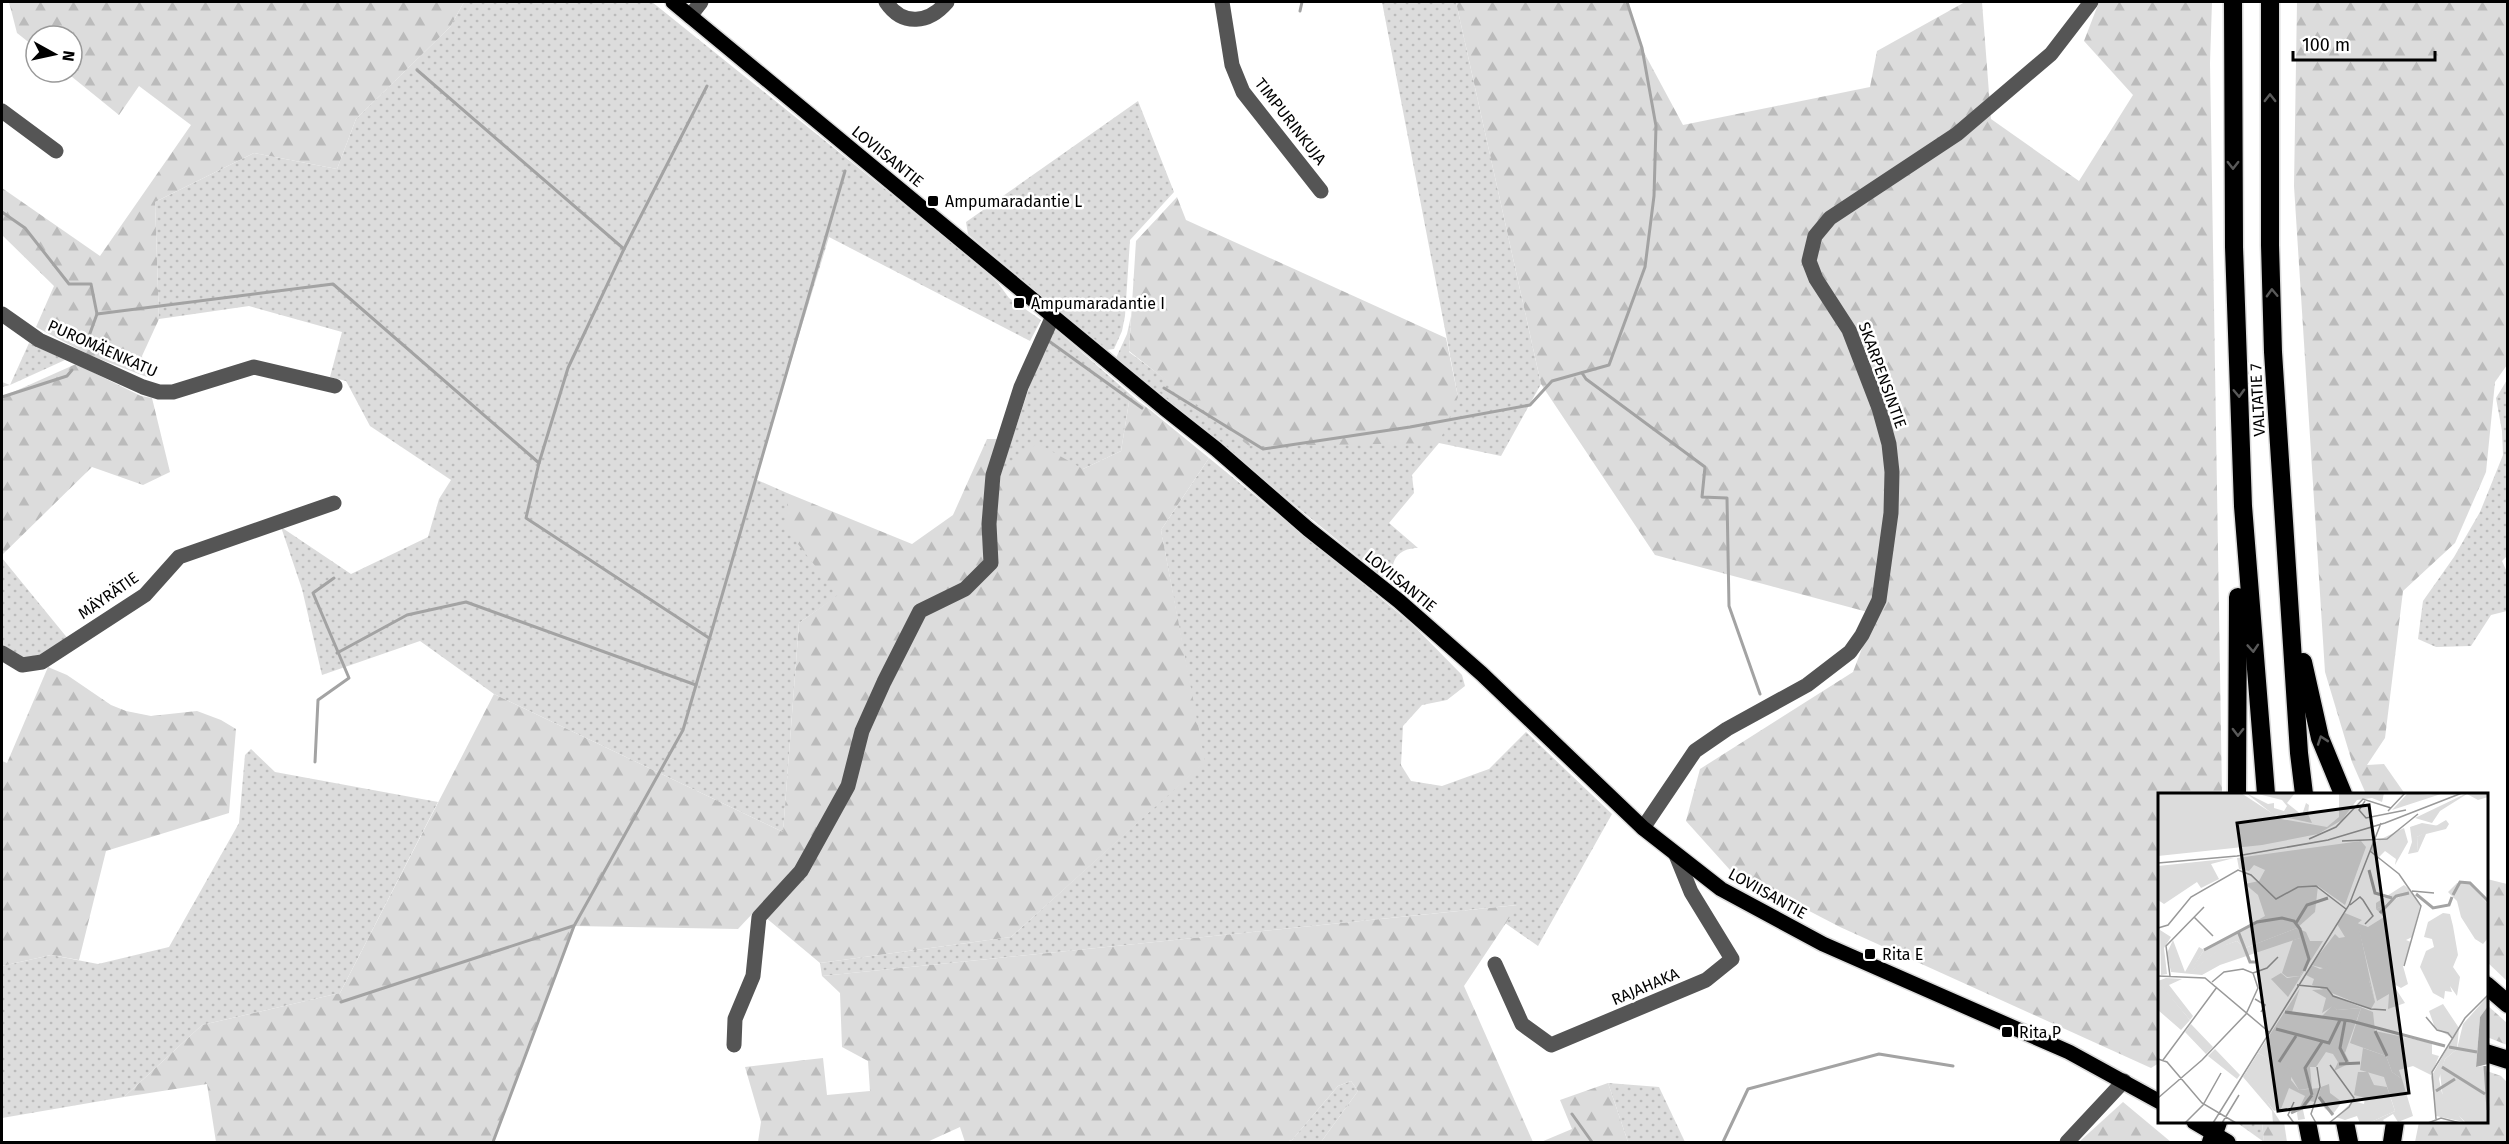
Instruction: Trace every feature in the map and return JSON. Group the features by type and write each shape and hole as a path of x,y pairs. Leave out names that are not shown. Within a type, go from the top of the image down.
{"highway":[{"name":"VALTATIE 7","path":"2233,2 2234,247 2243,506 2266,793"},
{"name":"VALTATIE 7","path":"2270,2 2270,245 2281,494 2304,793"},
{"path":"2281,494 2298,635 2309,692 2320,738 2342,793"},
{"path":"2237,793 2239,612 2236,564 2243,506"},
{"path":"2488,986 2508,1004"},
{"path":"2488,1053 2508,1060"},
{"path":"2307,1123 2311,1143"},
{"path":"2345,1123 2349,1143"},
{"path":"2392,1143 2395,1123"}],"main road":[{"name":"LOVIISANTIE","path":"673,2 1407,609 1482,674 1643,828 1721,889 1823,944 2069,1052 2158,1100"},
{"path":"2196,1123 2218,1135"}],"street":[{"path":"690,16 701,2"},
{"path":"886,2 898,14 915,20 927,18 947,2"},
{"name":"TIMPURINKUJA","path":"1222,2 1232,65 1243,92 1321,191"},
{"name":"SKARPENSINTIE","path":"1643,828 1695,751 1726,729 1807,685 1850,652 1862,635 1879,600 1891,513 1892,472 1889,444 1879,408 1849,330 1811,269 1809,252 1815,236 1830,218 1957,134 2051,54 2091,2"},
{"path":"2,111 56,151"},
{"name":"PUROMÄENKATU","path":"2,314 39,340 159,392 173,392 254,367 335,387"},
{"path":"734,1045 735,1019 753,976 759,917 801,872 848,786 862,731 920,610 965,590 991,563 989,524 993,475 1021,387 1053,316"},
{"name":"MÄYRÄTIE","path":"2,653 22,665 42,662 145,595 179,557 334,503"},
{"name":"RAJAHAKA","path":"1495,964 1522,1024 1551,1045 1706,980 1732,959 1691,892 1676,855"},
{"path":"2067,1143 2124,1081"}],"green space":[{"path":"9,2 464,2 450,27 356,119 337,169 254,153 155,202 159,319 142,356 147,377 89,355 36,327 54,286 2,235 2,188 100,256 191,125 139,86 119,115 81,84 84,84 84,24 24,24 24,39 17,33"},
{"path":"464,2 652,2 977,263 998,283 1009,298 1041,320 1030,341 829,237 755,479 787,493 788,530 839,595 799,623 783,832 494,694 420,641 322,675 302,589 281,527 351,574 428,537 439,499 451,480 370,426 346,381 330,377 342,332 249,306 159,319 155,202 254,153 337,169 356,119 450,27"},
{"path":"1382,2 1456,2 1541,384 1501,456 1439,443 1412,475 1414,493 1389,523 1418,548 1403,552 1394,561 1393,573 1400,587 1398,590 1116,358 1127,334 1131,316 1129,352 1184,393 1458,397"},
{"path":"1456,2 1626,2 1640,45 1683,125 1870,87 1877,51 1965,2 1982,2 1991,119 2079,181 2133,95 2084,41 2099,2 2212,2 2210,63 2222,793 2158,793 2158,1064 2151,1068 1840,927 1730,870 1686,821 1700,769 1853,672 1875,614 1655,555 1541,384"},
{"path":"2297,2 2507,2 2507,365 2495,382 2486,472 2455,543 2403,591 2385,738 2367,765 2384,764 2404,793 2366,793 2352,762 2325,672 2294,186"},
{"path":"1138,101 1174,192 1130,240 1122,331 1114,349 1106,350 968,234 966,222"},
{"path":"1177,197 1186,220 1446,338 1458,397 1439,443 1249,446 1129,351 1136,241"},
{"path":"1054,328 1139,402 1129,402 1121,451 1083,469 1000,475 1030,385"},
{"path":"29,343 65,360 10,385"},
{"path":"76,364 141,396 152,398 170,472 143,485 92,467 2,555 2,397"},
{"path":"2507,380 2508,555 2502,561 2507,572 2507,611 2491,615 2471,646 2436,647 2418,639 2423,601 2454,557 2480,512 2503,455 2502,431 2496,398"},
{"path":"1129,402 1139,402 1149,409 1209,458 1161,530 1205,762 1011,937 820,963 765,917 805,875 868,729 925,614 969,595 998,565 995,525 1000,475 1037,443 1083,469 1121,451"},
{"path":"987,439 999,439 985,559 963,584 917,606 843,782 798,865 738,929 574,926 492,1142 216,1142 207,1084 124,1097 202,1025 340,993 494,694 783,832 799,623 838,595 787,530 787,493 912,544 953,515"},
{"path":"1209,458 1412,624 1462,675 1465,686 1447,700 1422,705 1403,726 1401,765 1411,781 1442,786 1489,769 1526,732 1612,814 1538,946 1505,923 1517,905 822,976 820,963 1011,937 1204,762 1161,530"},
{"path":"2,558 69,640 43,657 30,660 2,648"},
{"path":"48,667 67,675 111,705 126,711 151,716 197,711 221,720 236,729 229,813 106,851 79,960 51,955 2,966 2,761 7,763"},
{"path":"251,749 275,772 438,802 340,993 202,1025 124,1097 2,1118 2,966 51,955 98,964 169,947 239,823 245,755"},
{"path":"2488,879 2507,884 2507,981 2488,963"},
{"path":"1518,905 1464,986 1533,1142 1321,1142 1358,1091 1351,1081 1338,1086 1292,1140 1286,1142 965,1142 960,1127 927,1142 758,1142 761,1122 745,1067 823,1058 827,1095 870,1091 868,1061 842,1047 840,993 822,976"},
{"path":"2488,1006 2507,1023 2507,1045 2488,1037"},
{"path":"2488,1071 2501,1076 2507,1082 2507,1142 2415,1142 2419,1123 2488,1123"},
{"path":"1351,1081 1358,1091 1321,1142 1286,1142 1292,1140 1338,1086"},
{"path":"1608,1083 1659,1087 1685,1142 1628,1142"},
{"path":"1608,1083 1628,1142 1541,1142 1572,1129 1560,1100"},
{"path":"2123,1102 2171,1142 2079,1142"},
{"path":"2237,1123 2262,1123 2264,1142"},
{"path":"2262,1123 2284,1123 2287,1142 2264,1142"}],"waterway":[{"path":"1300,11 1302,2"},
{"path":"1164,388 1263,449 1410,427 1530,405 1552,381 1609,365 1645,267 1654,196 1656,126 1642,48 1627,2"},
{"path":"417,70 624,249"},
{"path":"707,86 624,249 568,368 539,463 526,518 709,638"},
{"path":"493,1142 574,926 683,730 845,171"},
{"path":"2,212 25,228 69,284 91,284 97,314 85,347"},
{"path":"97,314 333,284 539,463"},
{"path":"1046,339 1142,408"},
{"path":"2,397 67,376 72,370"},
{"path":"1582,373 1586,379 1705,467 1702,497 1727,498 1729,606 1760,694"},
{"path":"315,762 318,700 349,678 313,593 334,578"},
{"path":"337,653 407,615 466,602 696,685"},
{"path":"341,1002 573,926"},
{"path":"1723,1142 1748,1089 1879,1054 1953,1066"},
{"path":"1572,1114 1592,1142"}],"place":[{"name":"Ampumaradantie L","path":"933,201"},
{"name":"Ampumaradantie I","path":"1019,303"},
{"name":"Rita E","path":"1870,954"},
{"name":"Rita P","path":"2007,1032"}]}
